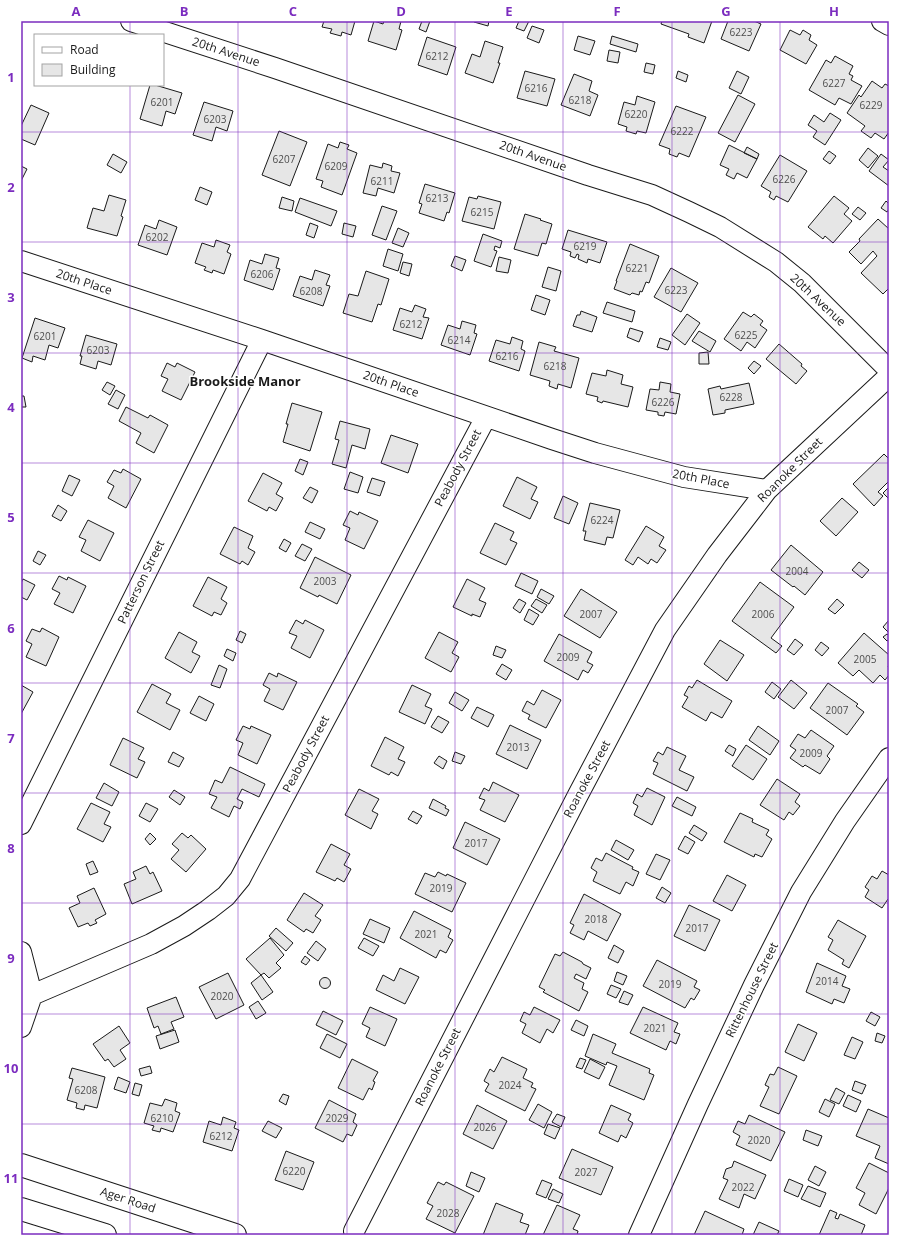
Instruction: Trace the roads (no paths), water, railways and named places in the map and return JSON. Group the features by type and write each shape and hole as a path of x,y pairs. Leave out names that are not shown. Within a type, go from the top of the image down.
{"main road":[{"name":"Ager Road","path":"21,1165 234,1235"},
{"path":"21,1209 105,1235"}],"street":[{"name":"20th Avenue","path":"131,21 275,68 588,175 652,195 683,209 720,227 776,262 802,283 889,370"},
{"path":"882,21 889,25"},
{"name":"20th Place","path":"21,261 262,340 595,453 676,475 728,485 767,490"},
{"name":"Patterson Street","path":"21,824 262,340"},
{"name":"Roanoke Street","path":"354,1231 578,795 665,630 717,555 767,490 889,376"},
{"name":"Peabody Street","path":"32,996 151,944 184,926 226,896 240,879 486,417"},
{"name":"Rittenhouse Street","path":"639,1235 694,1111 754,985 801,892 845,821 889,758"},
{"path":"21,952 32,996 21,1027"}],"district":[{"name":"Brookside Manor","path":"245,381"}]}
